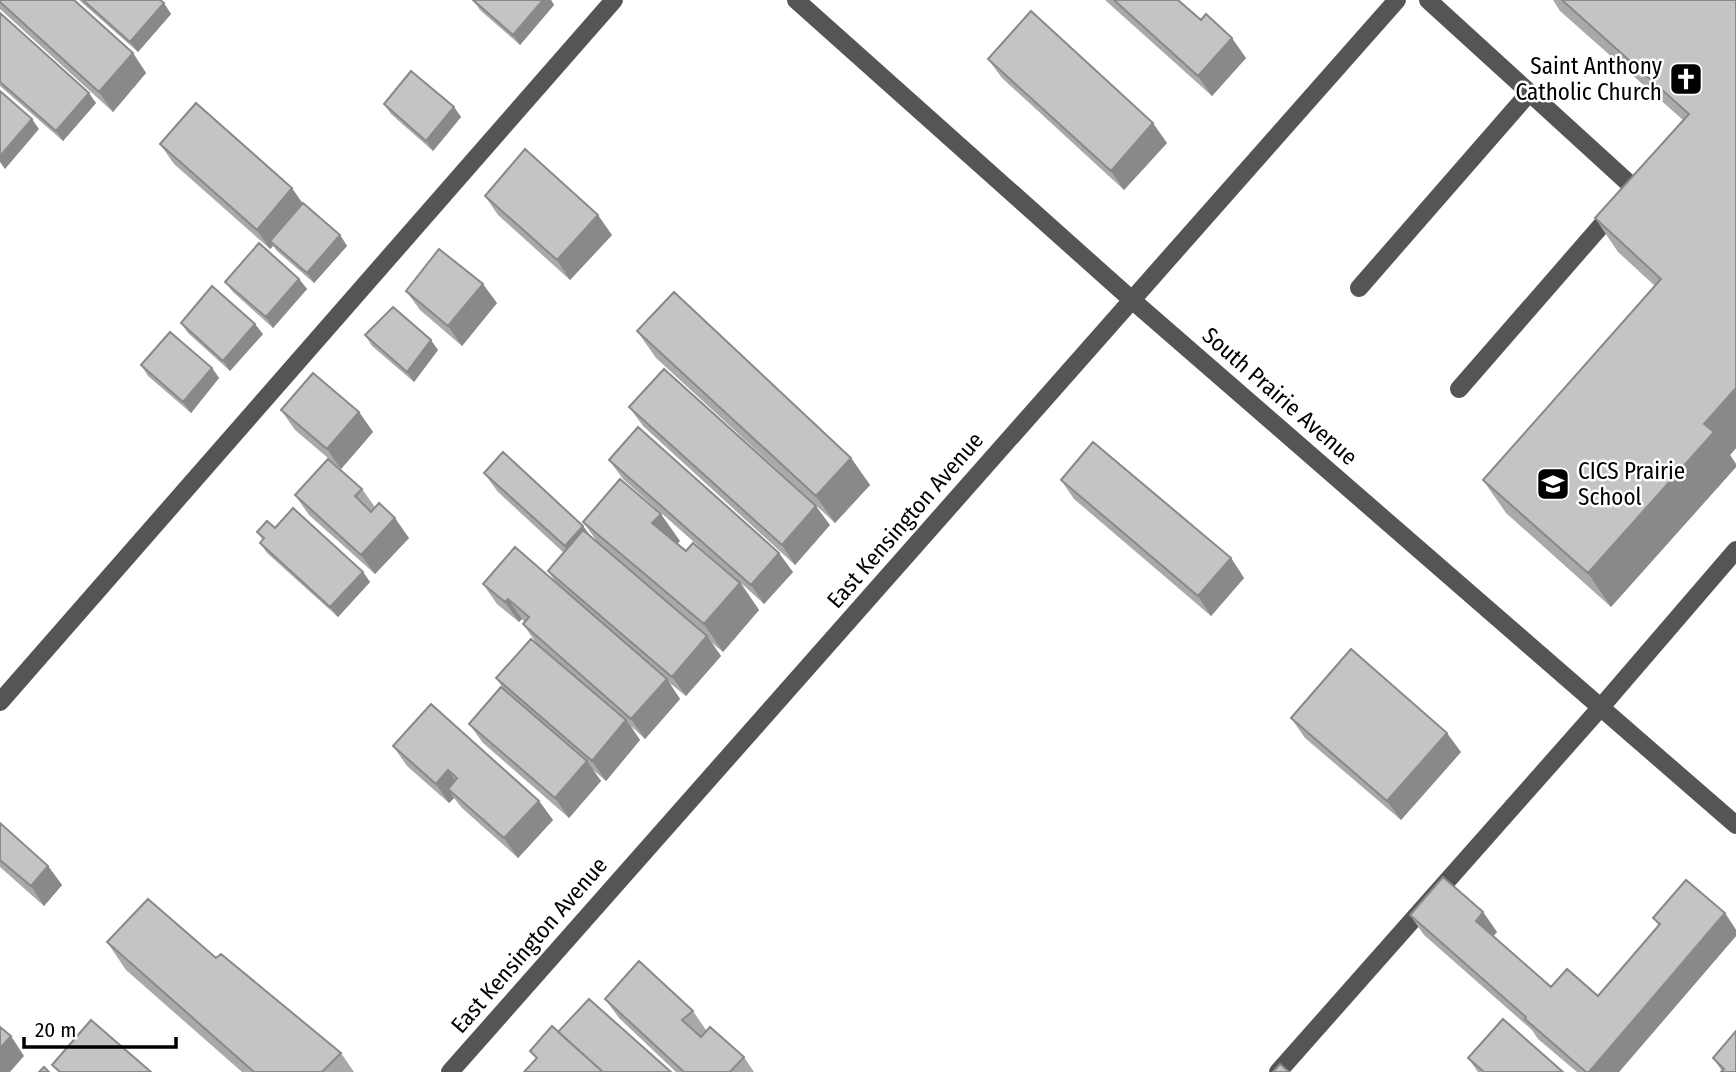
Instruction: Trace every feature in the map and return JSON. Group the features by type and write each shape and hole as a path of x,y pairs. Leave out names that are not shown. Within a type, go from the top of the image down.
{"street":[{"path":"0,702 614,0"},
{"name":"South Prairie Avenue","path":"796,0 1132,300 1736,825"},
{"name":"East Kensington Avenue","path":"450,1072 1397,0"},
{"path":"1428,0 1634,188 1459,389"},
{"path":"1359,288 1530,93"},
{"path":"1278,1072 1736,550"}],"building":[{"path":"0,0 74,0 133,53 99,92"},
{"path":"83,0 160,0 164,3 130,42"},
{"path":"473,0 543,0 513,35"},
{"path":"1114,0 1178,0 1201,20 1206,14 1232,38 1198,76"},
{"path":"1562,0 1736,0 1736,388 1704,424 1714,432 1588,573 1483,480 1661,279 1595,218 1689,114"},
{"path":"1031,11 1153,123 1111,171 988,59"},
{"path":"0,13 89,93 56,131 0,82"},
{"path":"411,71 454,107 426,141 384,104"},
{"path":"0,91 32,119 0,156"},
{"path":"196,103 292,188 257,230 160,144"},
{"path":"525,149 598,215 557,260 485,196"},
{"path":"303,203 340,235 307,273 270,241"},
{"path":"259,243 299,279 266,317 225,282"},
{"path":"439,249 483,284 448,326 406,291"},
{"path":"212,286 255,324 223,361 181,323"},
{"path":"674,292 851,458 816,496 637,331"},
{"path":"393,307 431,340 407,372 365,335"},
{"path":"170,332 212,368 183,402 141,365"},
{"path":"664,369 816,506 782,545 629,407"},
{"path":"313,373 359,412 327,449 281,410"},
{"path":"638,427 779,553 751,585 609,460"},
{"path":"1093,442 1231,558 1198,596 1061,480"},
{"path":"503,452 583,526 565,546 484,473"},
{"path":"328,459 362,489 355,496 371,512 379,503 395,518 361,555 295,495"},
{"path":"620,479 661,514 652,523 686,551 693,543 740,583 704,624 583,522"},
{"path":"293,508 363,572 330,607 260,543 264,538 257,532 267,521 275,528"},
{"path":"583,530 707,636 672,677 548,571"},
{"path":"515,547 667,679 631,719 523,624 529,617 508,599 505,602 483,584"},
{"path":"531,639 626,720 592,761 496,678"},
{"path":"1351,649 1447,733 1387,801 1291,718"},
{"path":"501,687 587,761 555,798 469,724"},
{"path":"431,704 539,801 504,838 448,789 457,778 448,770 436,784 393,746"},
{"path":"0,823 48,866 31,886 0,860"},
{"path":"1443,877 1483,912 1476,921 1551,987 1567,969 1598,996 1660,924 1653,918 1686,880 1725,913 1589,1072 1586,1072 1410,915"},
{"path":"148,899 216,958 221,954 341,1053 322,1072 254,1072 107,942"},
{"path":"639,961 693,1011 682,1020 701,1037 710,1027 744,1057 730,1072 684,1072 605,999"},
{"path":"589,999 671,1072 603,1072 558,1032"},
{"path":"1503,1019 1563,1072 1484,1072 1468,1058"},
{"path":"91,1020 151,1072 60,1072 52,1065"},
{"path":"552,1026 603,1072 524,1072 537,1058 530,1051"},
{"path":"0,1027 11,1036 0,1048"},
{"path":"1736,1031 1736,1072 1721,1072 1724,1069 1713,1058"},
{"path":"1280,1064 1289,1072 1273,1072"}],"place":[{"name":"Saint Anthony Catholic Church","path":"1686,79"},
{"name":"CICS Prairie School","path":"1553,484"}]}
